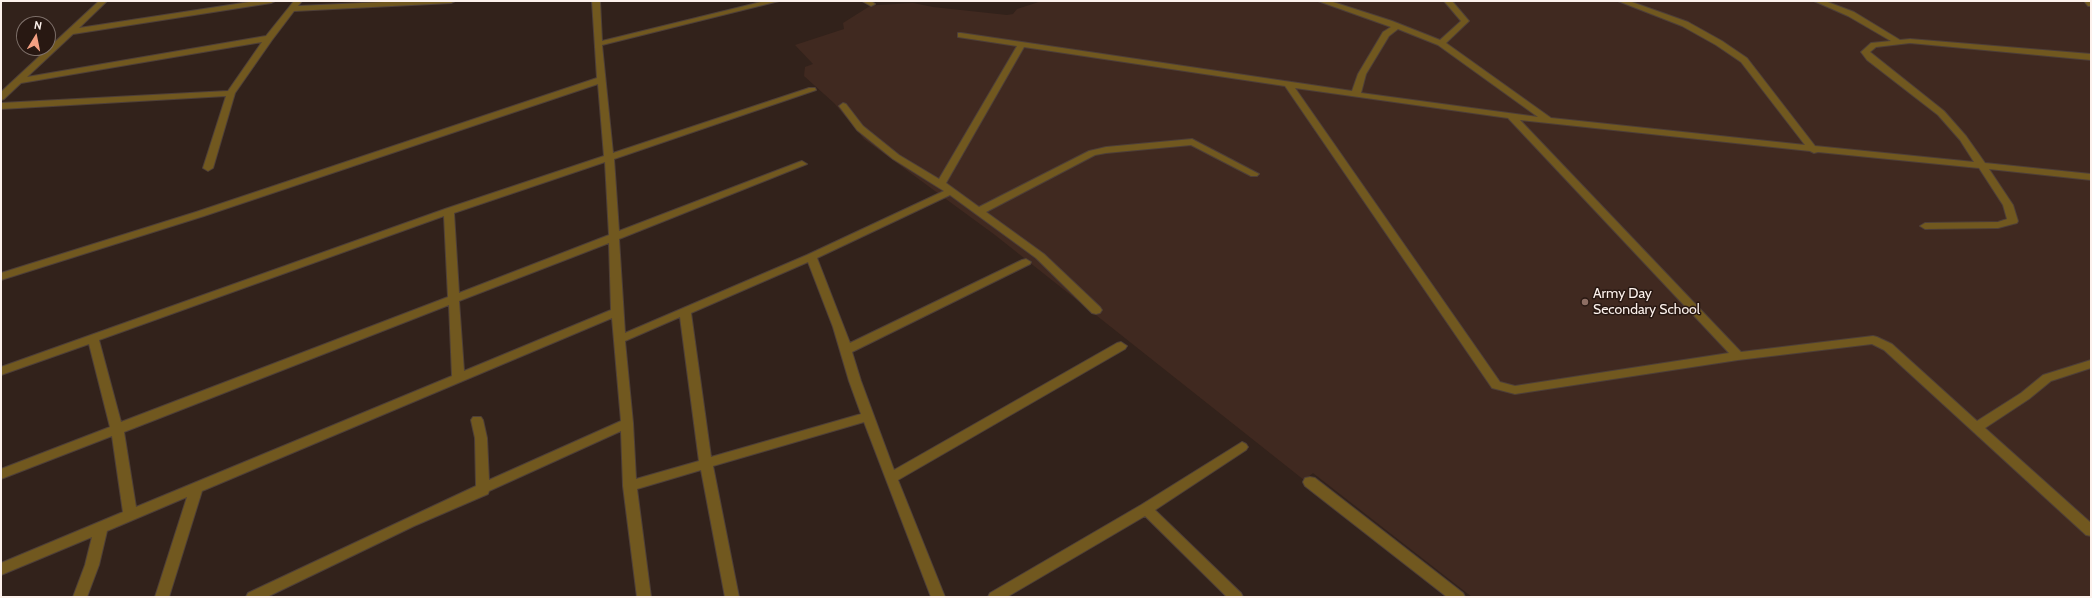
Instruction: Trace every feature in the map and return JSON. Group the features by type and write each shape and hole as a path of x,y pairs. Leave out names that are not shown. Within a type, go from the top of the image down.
{"street":[{"path":"1,97 103,1"},
{"path":"69,32 271,1"},
{"path":"208,168 231,93 269,38 298,1"},
{"path":"292,9 376,3 451,1"},
{"path":"596,1 598,44 609,159 617,312 628,423 630,486 644,597"},
{"path":"598,44 775,1"},
{"path":"1322,1 1397,26 1441,43 1550,121"},
{"path":"1441,43 1465,21 1465,18 1448,1"},
{"path":"1622,1 1685,24 1719,43 1744,60 1814,150"},
{"path":"1818,1 1851,14 1897,41"},
{"path":"2088,1 2091,4"},
{"path":"1356,94 1362,74 1382,40 1386,34 1397,26"},
{"path":"961,35 1356,94 1550,121 1814,150 2091,177"},
{"path":"18,81 269,38"},
{"path":"1925,226 1998,225 2013,221 2008,205 1963,138 1941,112 1870,58 1865,52 1874,45 1897,41 2091,57"},
{"path":"941,184 1022,44"},
{"path":"1,277 192,216 601,80"},
{"path":"1288,84 1496,385 1515,390 1738,356 1873,340 1888,347 2091,532"},
{"path":"1,371 448,212 812,90"},
{"path":"1,106 231,93"},
{"path":"843,106 860,128 896,157 941,184 1040,256 1096,310"},
{"path":"1511,116 1738,356"},
{"path":"979,211 1092,153 1106,150 1192,142 1254,174"},
{"path":"1,474 802,164"},
{"path":"620,339 811,257 951,191"},
{"path":"448,212 452,299 458,378"},
{"path":"811,257 839,327 868,416 891,478 938,597"},
{"path":"846,350 1026,262"},
{"path":"685,311 706,464 732,597"},
{"path":"1,569 617,312"},
{"path":"93,338 117,429 130,514"},
{"path":"891,478 1121,346"},
{"path":"1976,427 2025,396 2048,378 2091,364"},
{"path":"630,486 868,416"},
{"path":"477,420 481,438 483,490"},
{"path":"253,597 409,522 483,490 628,423"},
{"path":"995,597 1146,509 1242,447"},
{"path":"1310,482 1458,597"},
{"path":"162,597 197,487"},
{"path":"1146,509 1236,597"},
{"path":"80,597 92,565 101,527"}],"shaded area":[{"name":"Army Day Secondary School","path":"1042,1 2091,1 2091,597 1472,597 1313,473 1304,480 995,235 864,139 834,103 804,76 805,67 813,64 795,45 844,29 843,23 870,6 913,3 933,7 1007,15 1013,14 1017,9"}],"place":[{"name":"Army Day Secondary School","path":"1585,302"}]}
